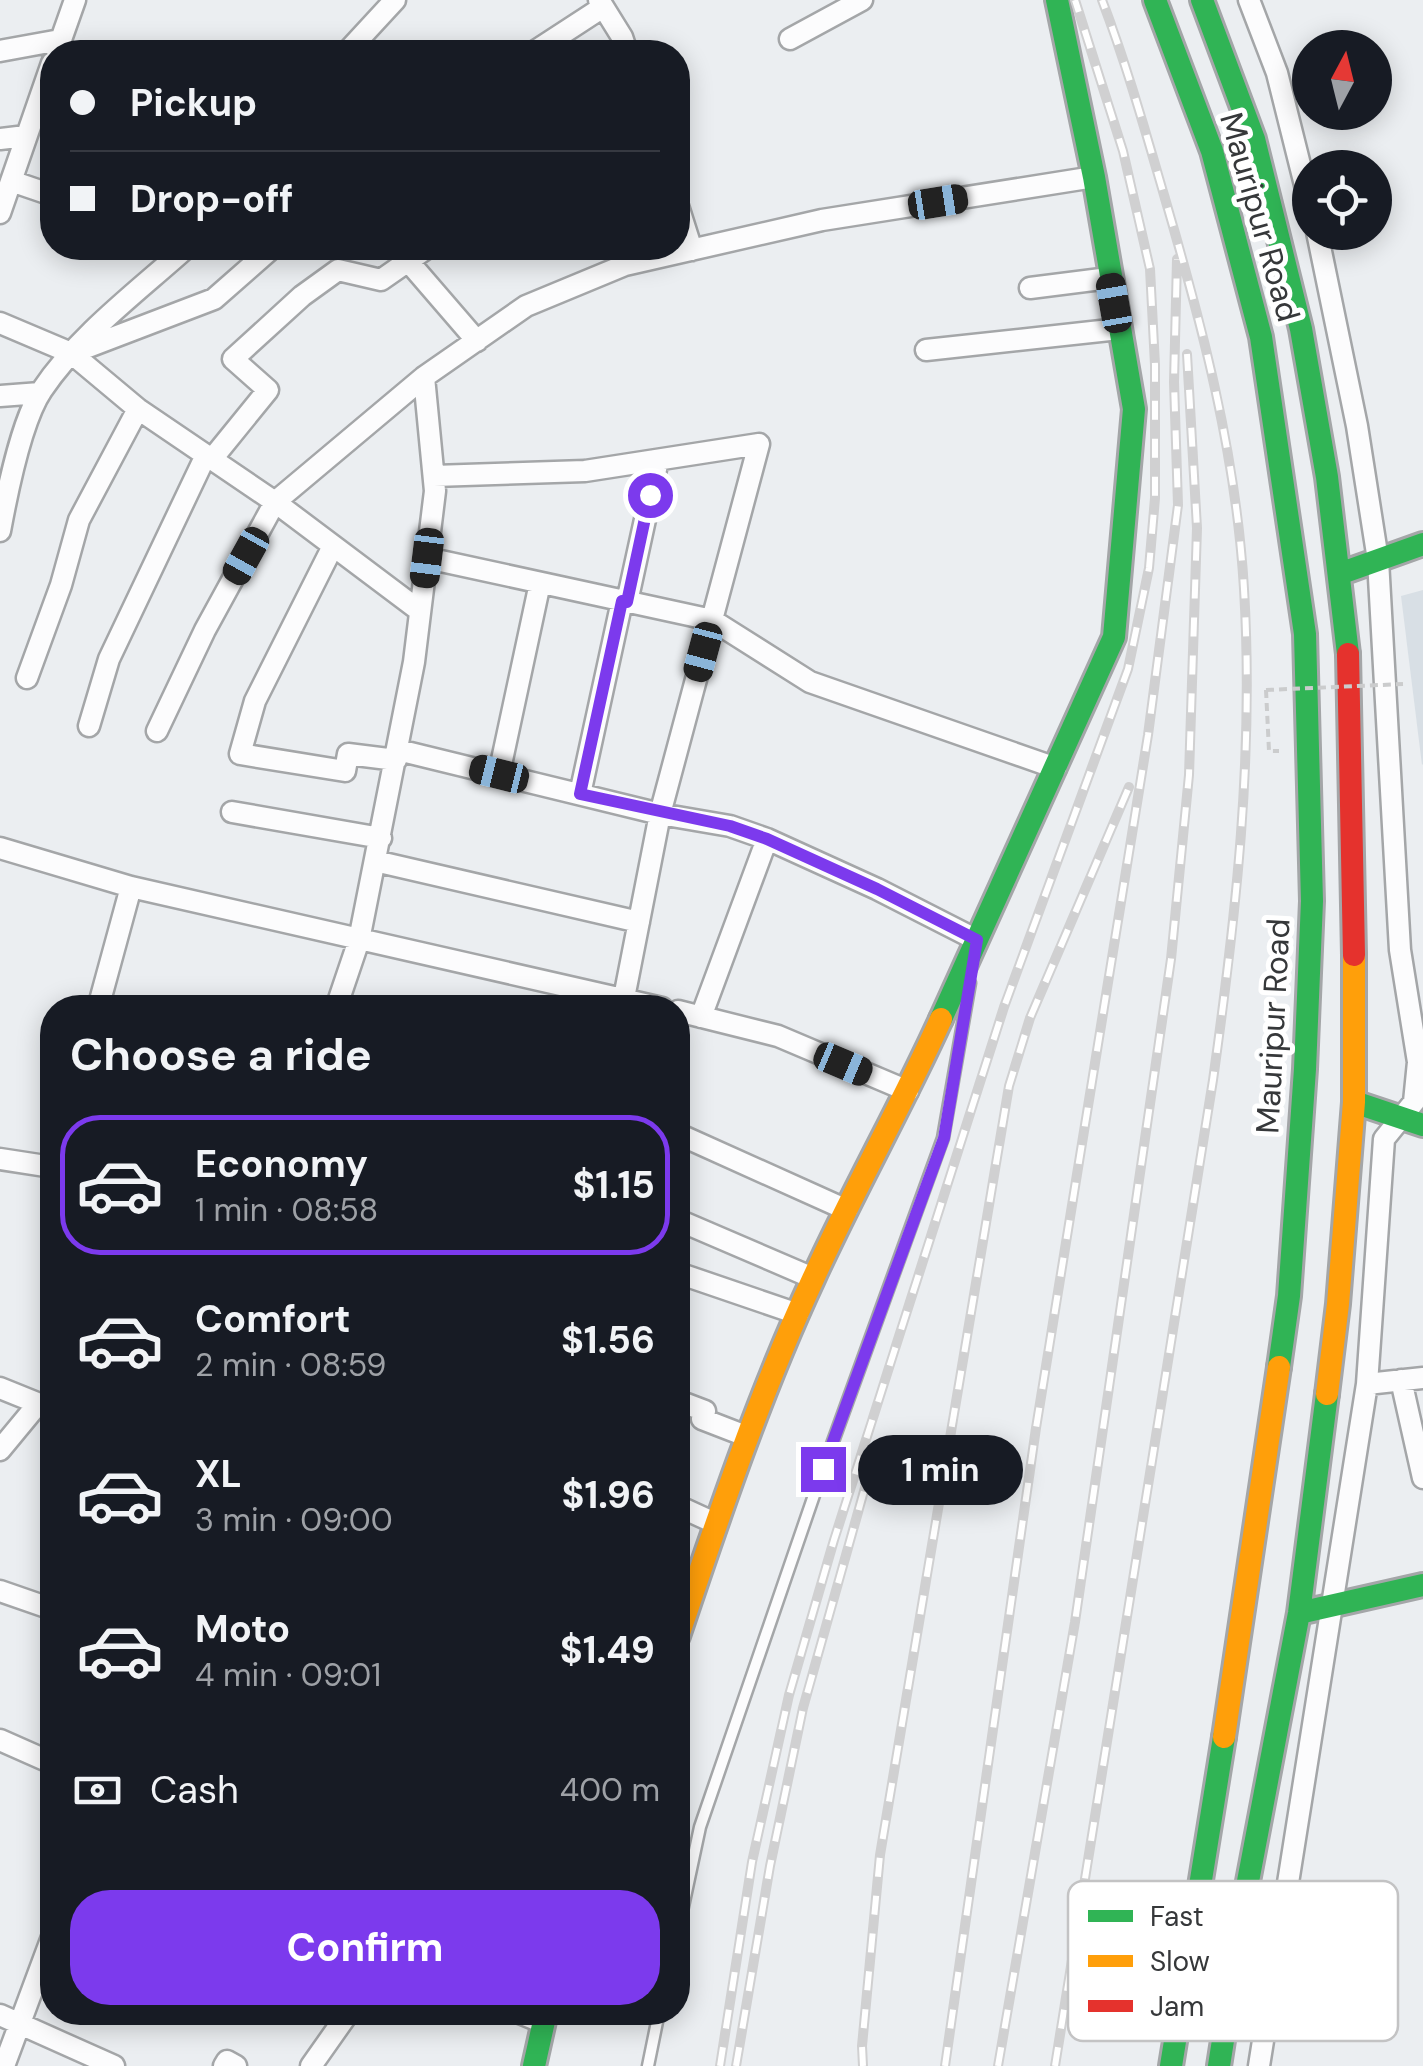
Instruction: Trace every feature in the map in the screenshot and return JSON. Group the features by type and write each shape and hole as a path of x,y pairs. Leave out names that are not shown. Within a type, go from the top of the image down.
{"main road":[{"path":"690,1598 746,1436 813,1278 908,1090 1114,637 1134,409 1094,177 1057,0"},
{"name":"Mauripur Road","path":"1155,0 1212,151 1261,338 1305,634 1312,902 1289,1296 1248,1592 1200,1881"},
{"name":"Mauripur Road","path":"1202,0 1254,139 1301,329 1327,477 1347,634 1354,905 1354,1102 1338,1304 1299,1613 1248,1881"},
{"path":"1339,574 1423,544"},
{"path":"1354,1102 1413,1122"},
{"path":"1299,1613 1423,1585"},
{"path":"534,2066 543,2025"},
{"name":"Mauripur Road","path":"1170,2066 1174,2041"},
{"name":"Mauripur Road","path":"1219,2066 1223,2041"}],"street":[{"path":"60,40 74,0"},
{"path":"358,40 395,0"},
{"path":"790,38 862,0"},
{"path":"1249,0 1277,72 1296,150"},
{"path":"551,40 601,4 623,40"},
{"path":"0,51 40,48"},
{"path":"0,213 40,97"},
{"path":"0,139 26,136"},
{"path":"690,244 692,250 822,220 1094,177"},
{"path":"12,181 40,190"},
{"path":"1289,1881 1367,1384 1384,1140 1413,1122 1418,1062 1400,950 1378,560 1357,426 1321,250"},
{"path":"0,531 4,480 40,393 71,353 173,260"},
{"path":"71,353 214,299 258,260"},
{"path":"157,731 205,630 275,502 424,377 526,306 624,265 647,260"},
{"path":"88,726 109,658 209,457 268,390 233,359 302,296 338,270 381,280 408,261 476,340"},
{"path":"1030,288 1110,278"},
{"path":"0,323 71,353 138,409 275,502 420,611"},
{"path":"926,350 1118,328"},
{"path":"340,995 376,861 420,611 435,491 424,377"},
{"path":"0,396 40,393"},
{"path":"26,678 61,584 78,520 138,409"},
{"path":"434,476 585,471 759,444 660,814 625,995"},
{"path":"580,794 658,460"},
{"path":"333,546 255,701 240,754 345,771 348,754 397,755 730,826 877,889 977,940"},
{"path":"427,558 712,620 810,682 1056,768"},
{"path":"499,774 540,583"},
{"path":"232,812 380,838"},
{"path":"701,1017 767,839"},
{"path":"0,848 132,887 589,995"},
{"path":"376,861 639,922"},
{"path":"102,995 132,887"},
{"path":"690,1015 778,1036 908,1090"},
{"path":"690,1139 847,1210"},
{"path":"0,1159 40,1165"},
{"path":"690,1225 813,1278"},
{"path":"690,1277 798,1314"},
{"path":"1367,1384 1412,1379 1423,1478"},
{"path":"0,1388 40,1404"},
{"path":"690,1405 706,1411 702,1420 746,1436"},
{"path":"0,1450 40,1411"},
{"path":"690,1512 714,1523"},
{"path":"0,1591 40,1605"},
{"path":"0,1740 40,1758"},
{"path":"4,2066 10,2019 40,1960"},
{"path":"10,2019 114,2066"},
{"path":"311,2066 339,2025"},
{"path":"1259,2066 1263,2041"},
{"path":"224,2066 227,2061 236,2066"}],"lane":[{"path":"690,1880 707,1808 823,1469 944,1138 977,940"},
{"path":"648,2066 656,2025"}],"path":[{"path":"1268,752 1266,690 1403,684"}],"shaded area":[{"path":"1423,590 1423,764 1422,765 1401,596"}],"railway":[{"path":"720,2066 752,1862 789,1695 834,1540 1004,1007 1128,669 1149,568 1155,498 1150,269 1123,151 1075,0"},
{"path":"1085,1881 1213,1080 1236,896 1247,713 1240,538 1225,439 1164,195 1102,0"},
{"path":"945,2066 1036,1428 1148,735 1178,505 1174,382 1177,259"},
{"path":"998,2066 1075,1622 1171,959 1189,775 1197,528 1187,354"},
{"path":"863,2066 880,1855 1009,1086 1030,1018 1129,787"},
{"path":"736,2066 770,1866 803,1708 871,1466"},
{"path":"1055,2066 1068,1985"}],"traffic: fast":[{"path":"941,1019 1114,637 1134,409 1094,177 1057,0"},
{"path":"1155,0 1212,151 1261,337 1305,634 1312,901 1289,1296 1279,1367"},
{"path":"1202,0 1254,139 1301,329 1327,477 1348,654"},
{"path":"1339,574 1423,544"},
{"path":"1354,1102 1423,1125"},
{"path":"1248,1881 1299,1613 1327,1394"},
{"path":"1299,1613 1423,1585"},
{"path":"1201,1881 1224,1737"},
{"path":"534,2066 543,2025"},
{"path":"1171,2066 1175,2041"},
{"path":"1219,2066 1223,2041"}],"traffic: slow":[{"path":"1327,1394 1354,1102 1354,955"},
{"path":"690,1602 793,1323 941,1019"},
{"path":"1224,1737 1279,1367"}],"traffic: jam":[{"path":"1348,654 1354,955"}],"route":[{"path":"650,495 627,602 622,601 580,794 730,826 767,839 977,940 944,1138 823,1469"}]}
